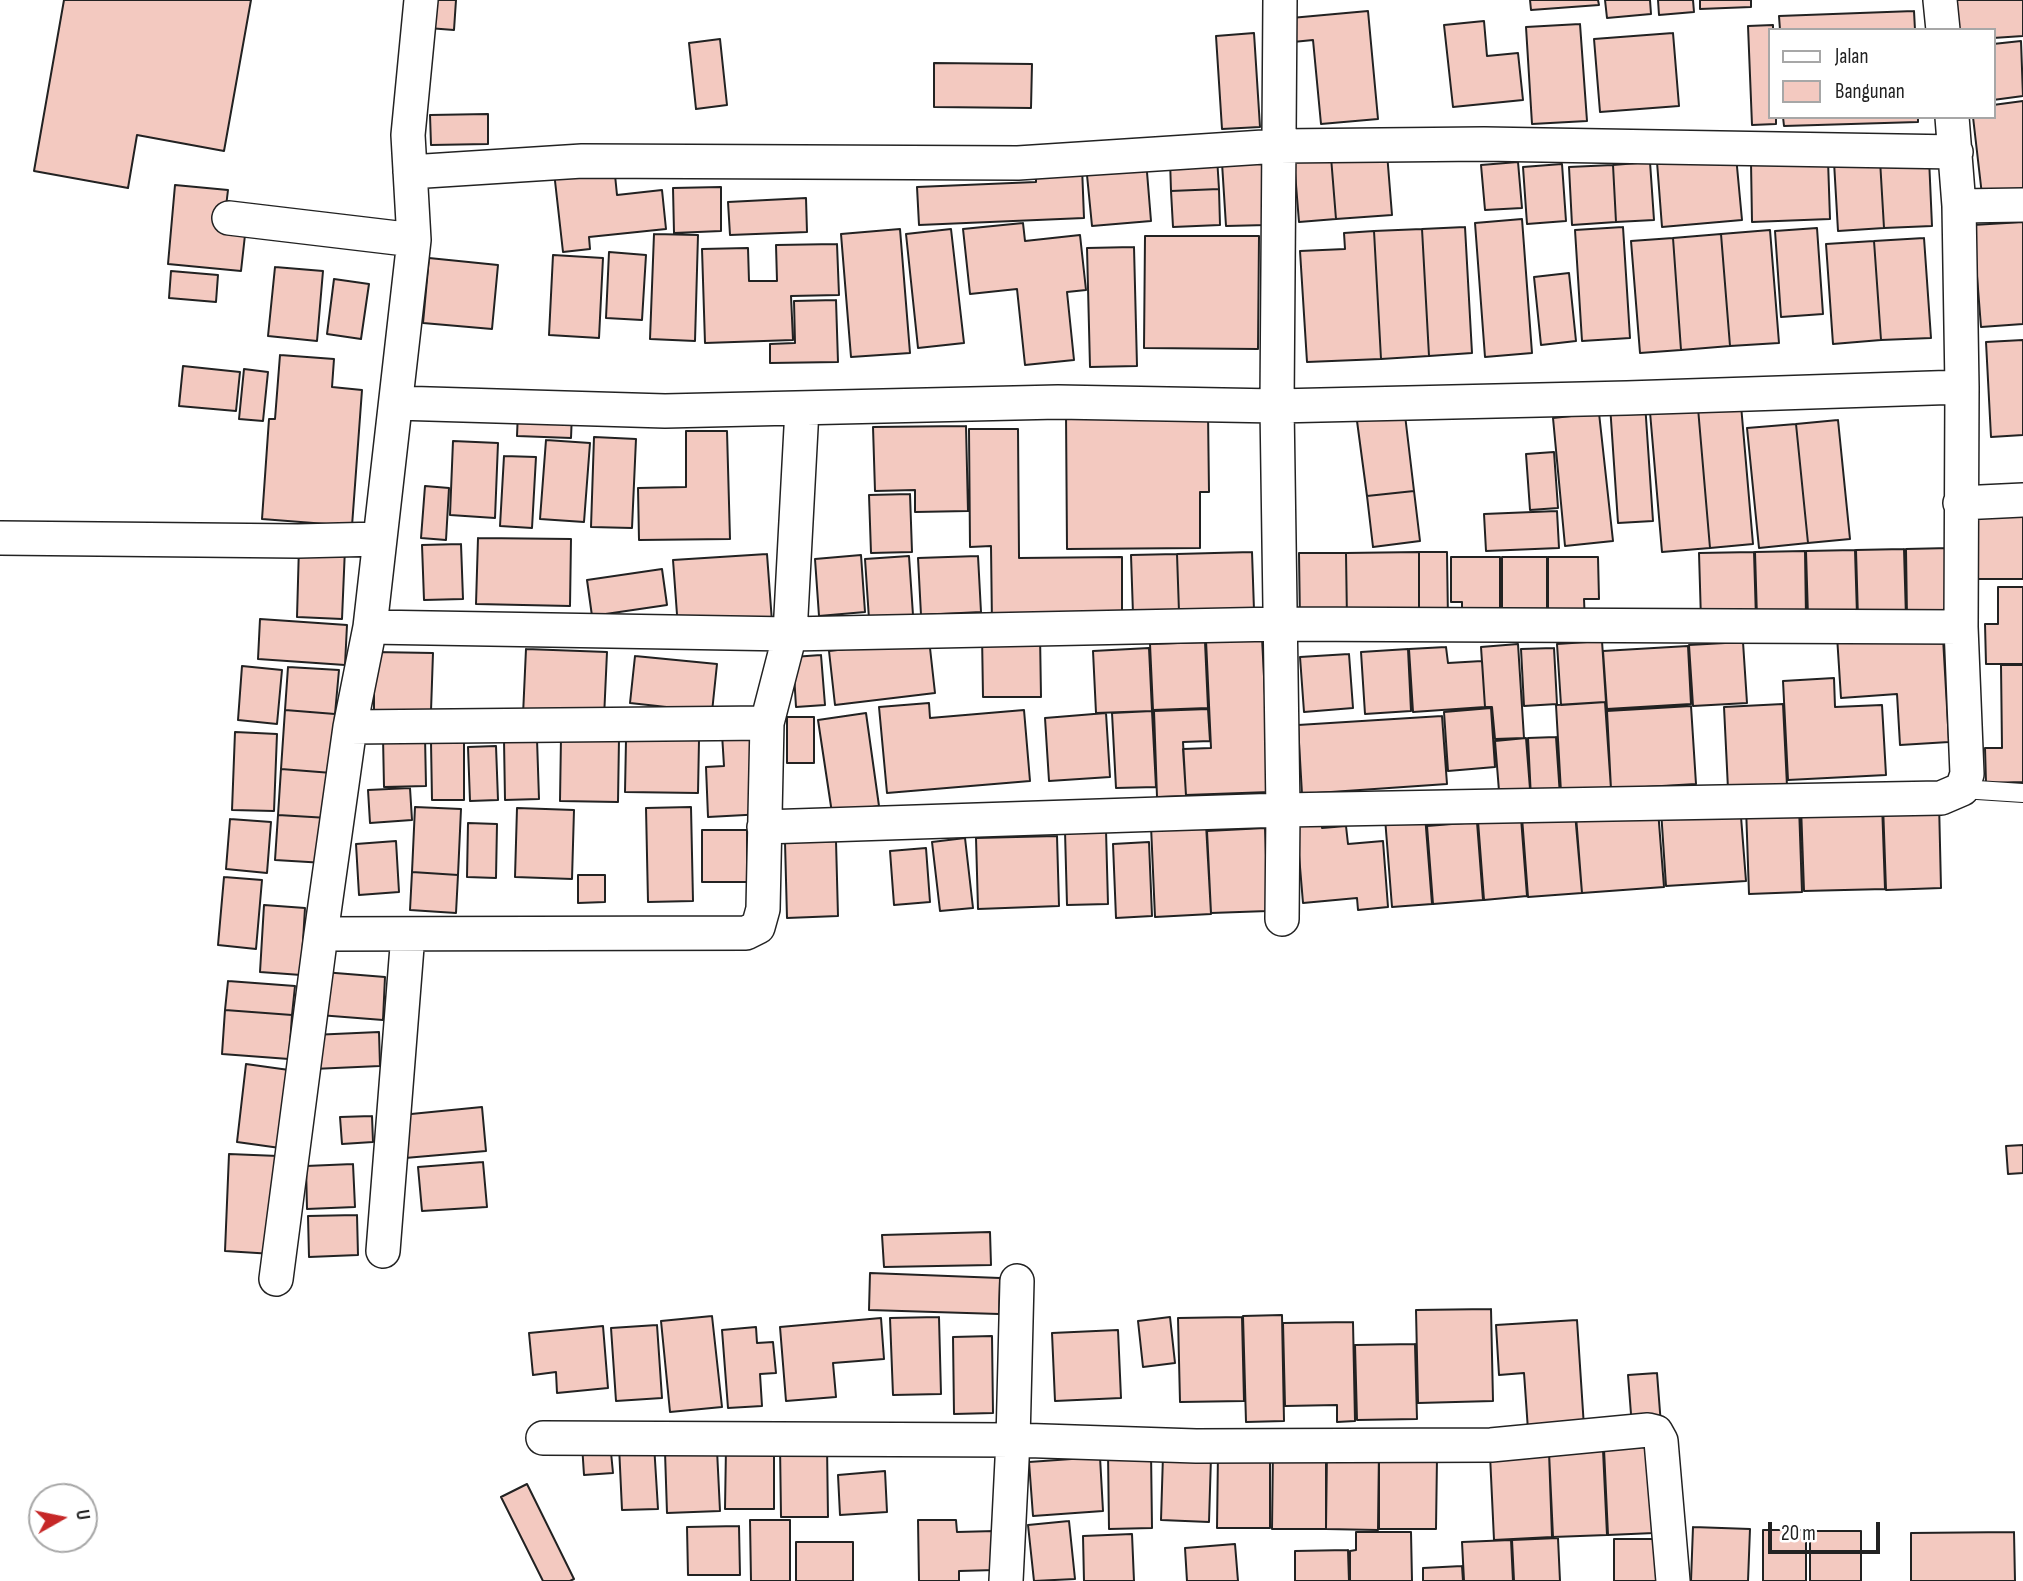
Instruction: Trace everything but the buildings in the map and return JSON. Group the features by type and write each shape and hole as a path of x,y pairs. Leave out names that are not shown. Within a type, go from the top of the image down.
{"street":[{"path":"276,1279 350,727 370,627 396,403 414,240 408,135 421,0"},
{"path":"1280,0 1277,406 1282,919"},
{"path":"1940,0 1943,28"},
{"path":"764,827 1283,810 1941,798 1962,789 1967,774 1961,627 1962,387 1959,206 1952,119"},
{"path":"410,172 582,161 1018,163 1279,146 1484,144 1956,152"},
{"path":"1959,206 2023,205"},
{"path":"229,218 414,240"},
{"path":"396,403 665,411 1058,402 1277,406 1962,387"},
{"path":"321,934 746,933 758,927 763,909 767,723 790,634 802,409"},
{"path":"1960,503 2023,500"},
{"path":"0,538 298,541 380,539"},
{"path":"370,627 790,634 1279,624 1961,627"},
{"path":"350,727 767,723"},
{"path":"383,1251 408,934"},
{"path":"1006,1581 1017,1281"},
{"path":"543,1438 1013,1440 1196,1446 1491,1445 1648,1430 1656,1432 1663,1453 1673,1581"}],"lane":[{"path":"1962,789 2023,793"}]}
